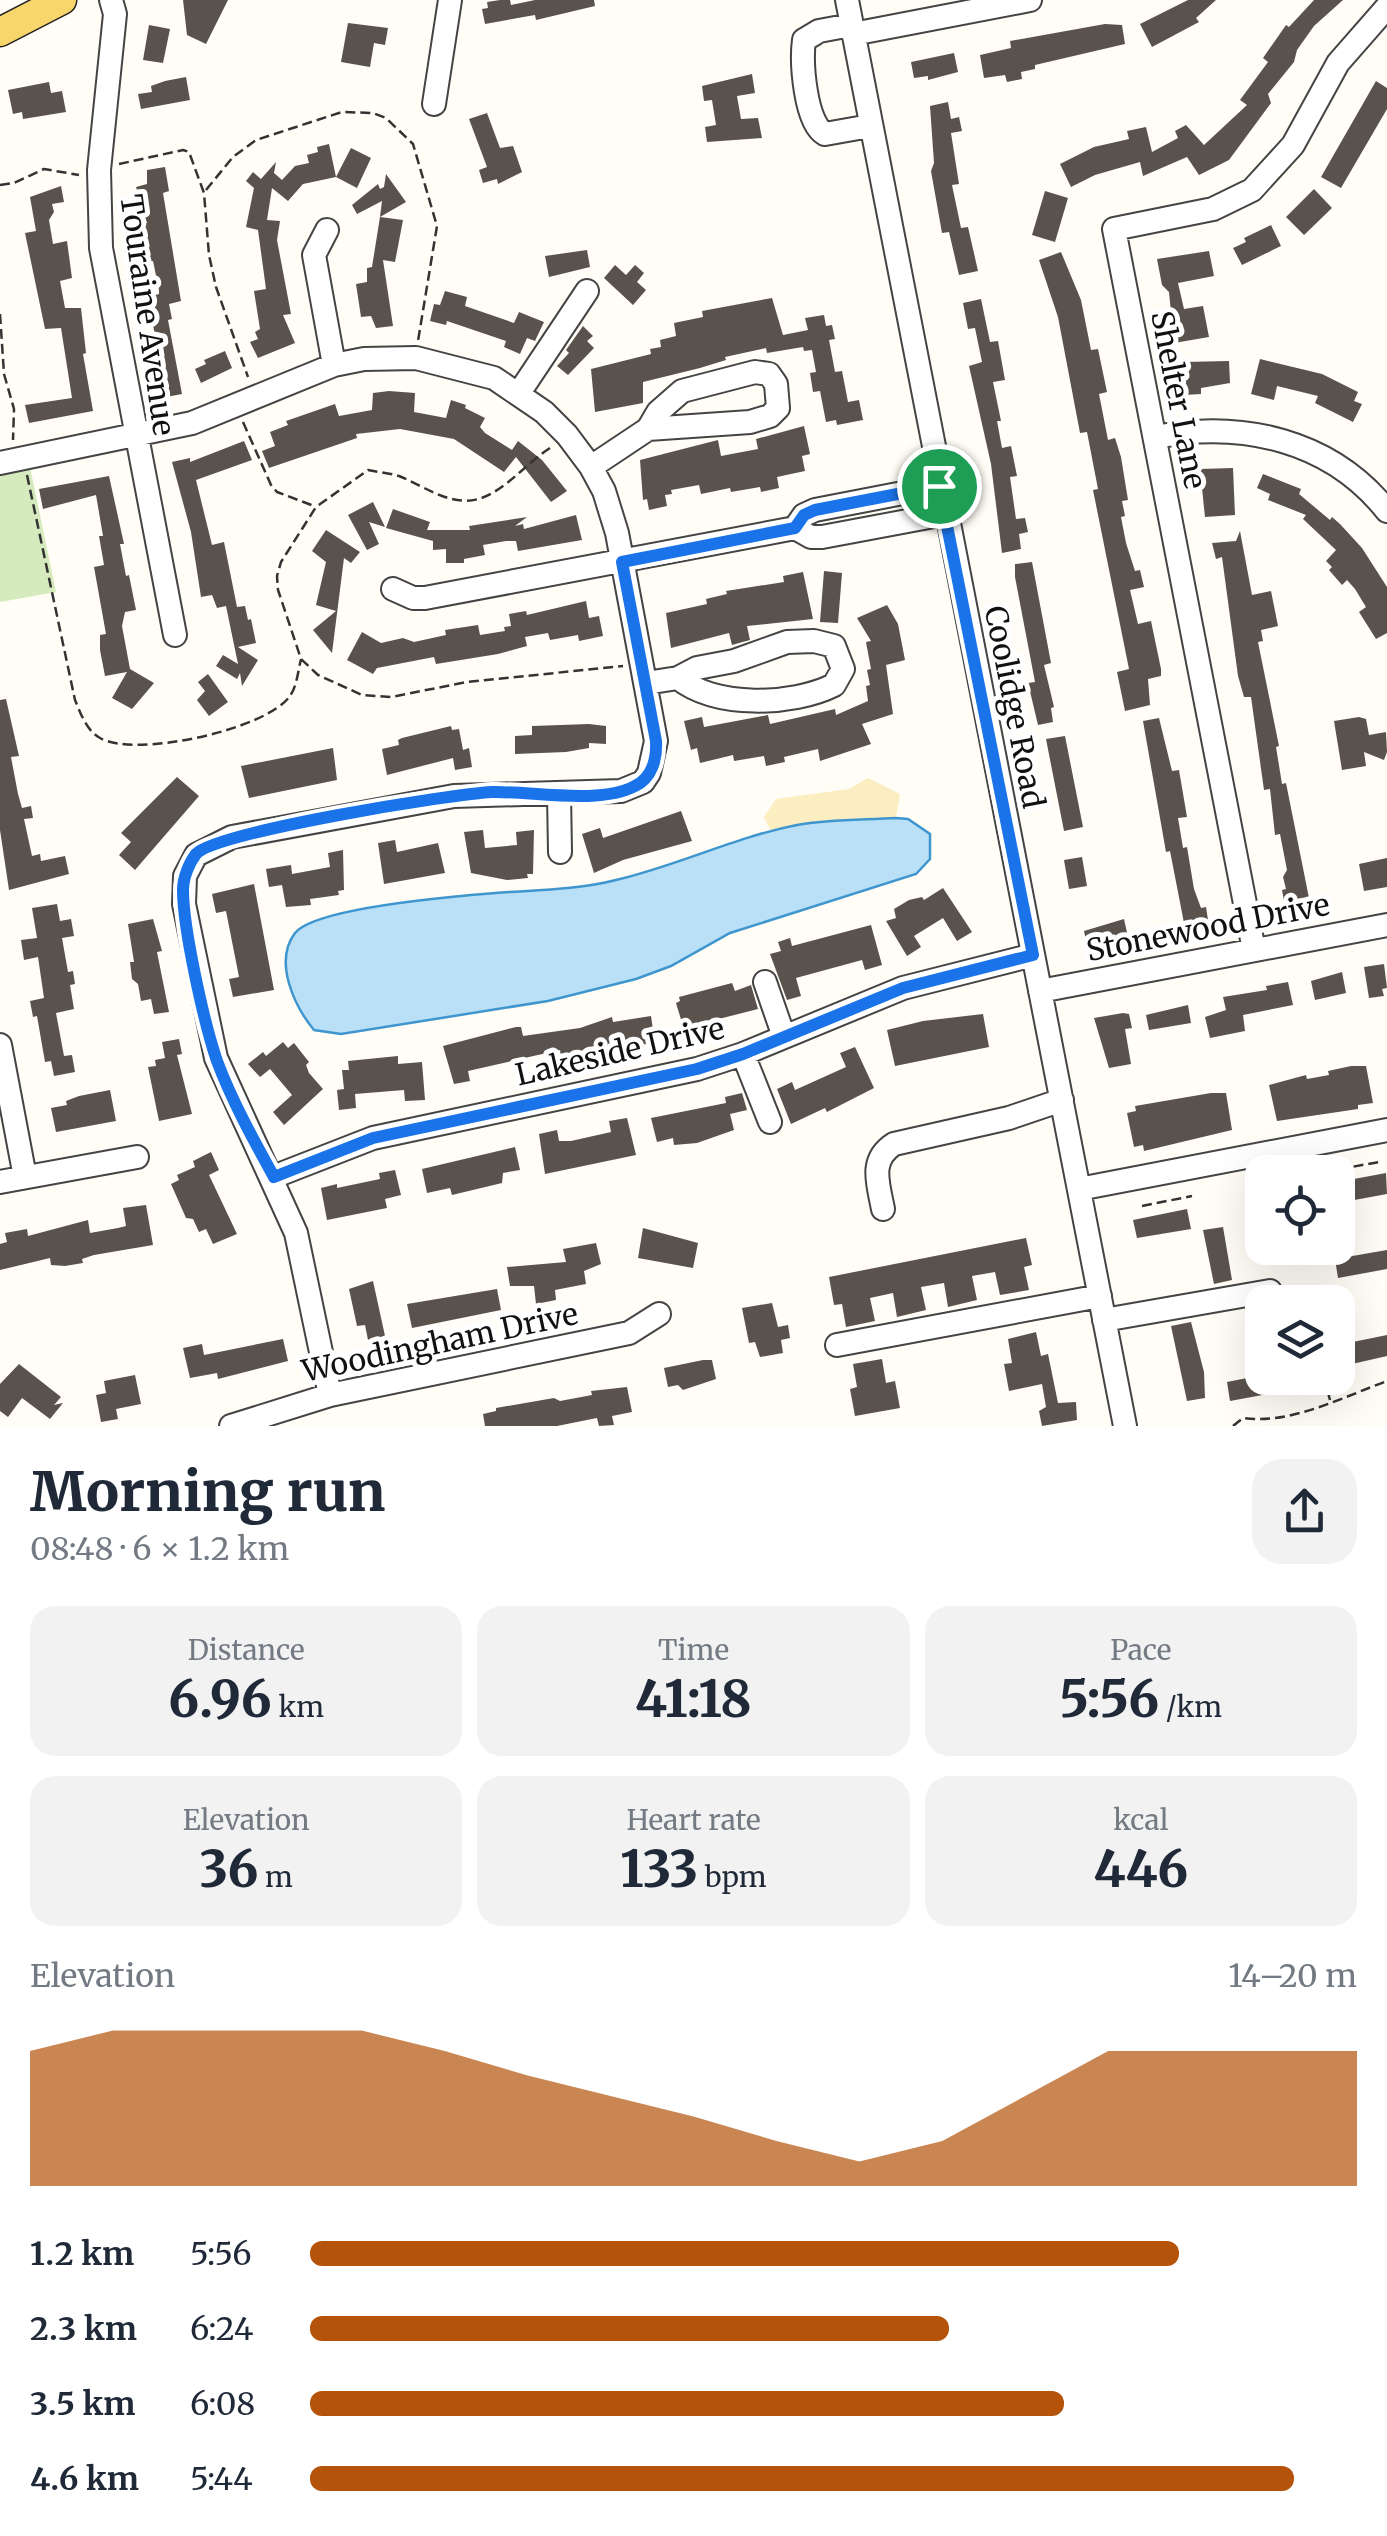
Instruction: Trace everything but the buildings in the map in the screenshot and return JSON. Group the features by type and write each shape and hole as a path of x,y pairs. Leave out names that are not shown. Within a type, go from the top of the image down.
{"main road":[{"path":"0,32 62,0"}],"street":[{"name":"Touraine Avenue","path":"111,0 114,14 98,170 101,248 175,635"},
{"path":"434,104 450,0"},
{"name":"Coolidge Road","path":"847,0 1125,1426"},
{"path":"870,126 824,134 815,126 804,73 804,40 809,34 1030,0"},
{"name":"Shelter Lane","path":"1254,950 1114,229 1213,209 1252,190 1280,162 1325,82 1387,7"},
{"path":"326,230 314,255 334,365"},
{"path":"519,393 588,290"},
{"path":"10,461 192,423 334,365 364,359 416,358 466,368 519,393 566,434 591,466 611,513 646,683 656,753 642,782 621,792 494,792 454,796 232,837 196,854 185,876 184,904 206,1021 230,1091 274,1177 305,1264 330,1394"},
{"path":"591,466 648,429 750,422 770,416 778,408 776,384 769,374 755,372 703,384 672,399 651,419 648,429"},
{"path":"1155,437 1218,430 1280,439 1346,471 1387,512"},
{"path":"795,528 804,515 815,510 939,486"},
{"path":"393,590 425,598 795,528 811,537 822,537 945,514"},
{"path":"646,683 734,662 787,642 814,641 834,646 843,669 834,685 796,698 698,692 678,678"},
{"path":"560,794 560,852"},
{"name":"Stonewood Drive","path":"1040,991 1387,925"},
{"name":"Lakeside Drive","path":"274,1177 373,1138 636,1084 743,1054 903,988 1033,955"},
{"path":"765,982 784,1037"},
{"path":"0,1045 25,1178"},
{"path":"743,1054 770,1122"},
{"path":"883,1209 877,1161 882,1151 894,1144 1009,1118 1062,1100"},
{"path":"1080,1189 1387,1130"},
{"path":"0,1182 137,1157"},
{"path":"1104,1320 1245,1295"},
{"path":"837,1345 1100,1296"},
{"name":"Woodingham Drive","path":"231,1426 330,1394 629,1333 659,1314"}],"path":[{"path":"204,193 233,157 256,140 342,112 372,112 386,118 413,144 436,226 416,358"},
{"path":"0,184 14,183 44,169 88,176 98,170 186,150 195,162 204,193 216,287 250,387 240,415 271,485 278,492 316,506"},
{"path":"0,314 4,374 14,409 10,461 50,570 76,700 86,724 100,738 112,743 140,744 245,725 292,694 301,658"},
{"path":"1355,1166 1379,1162"},
{"path":"1142,1206 1192,1196"},
{"path":"1232,1426 1243,1418 1257,1424 1387,1381"},
{"path":"1328,1395 1330,1402"}],"green space":[{"path":"30,467 56,592 0,602 0,474"}],"sand":[{"path":"868,778 900,794 896,818 836,820 771,831 764,817 776,799 849,789"}],"water":[{"path":"908,819 930,834 930,859 916,874 730,933 671,966 636,979 548,1001 341,1034 314,1030 289,984 286,957 295,933 330,916 421,900 601,883 797,825"}],"route":[{"path":"939,486 1033,955 903,988 697,1069 373,1138 274,1177 246,1128 216,1058 206,1021 184,904 185,876 196,854 232,837 454,796 494,792 593,794 633,788 654,764 656,741 622,562 795,528 798,520 815,510 939,486"}]}
